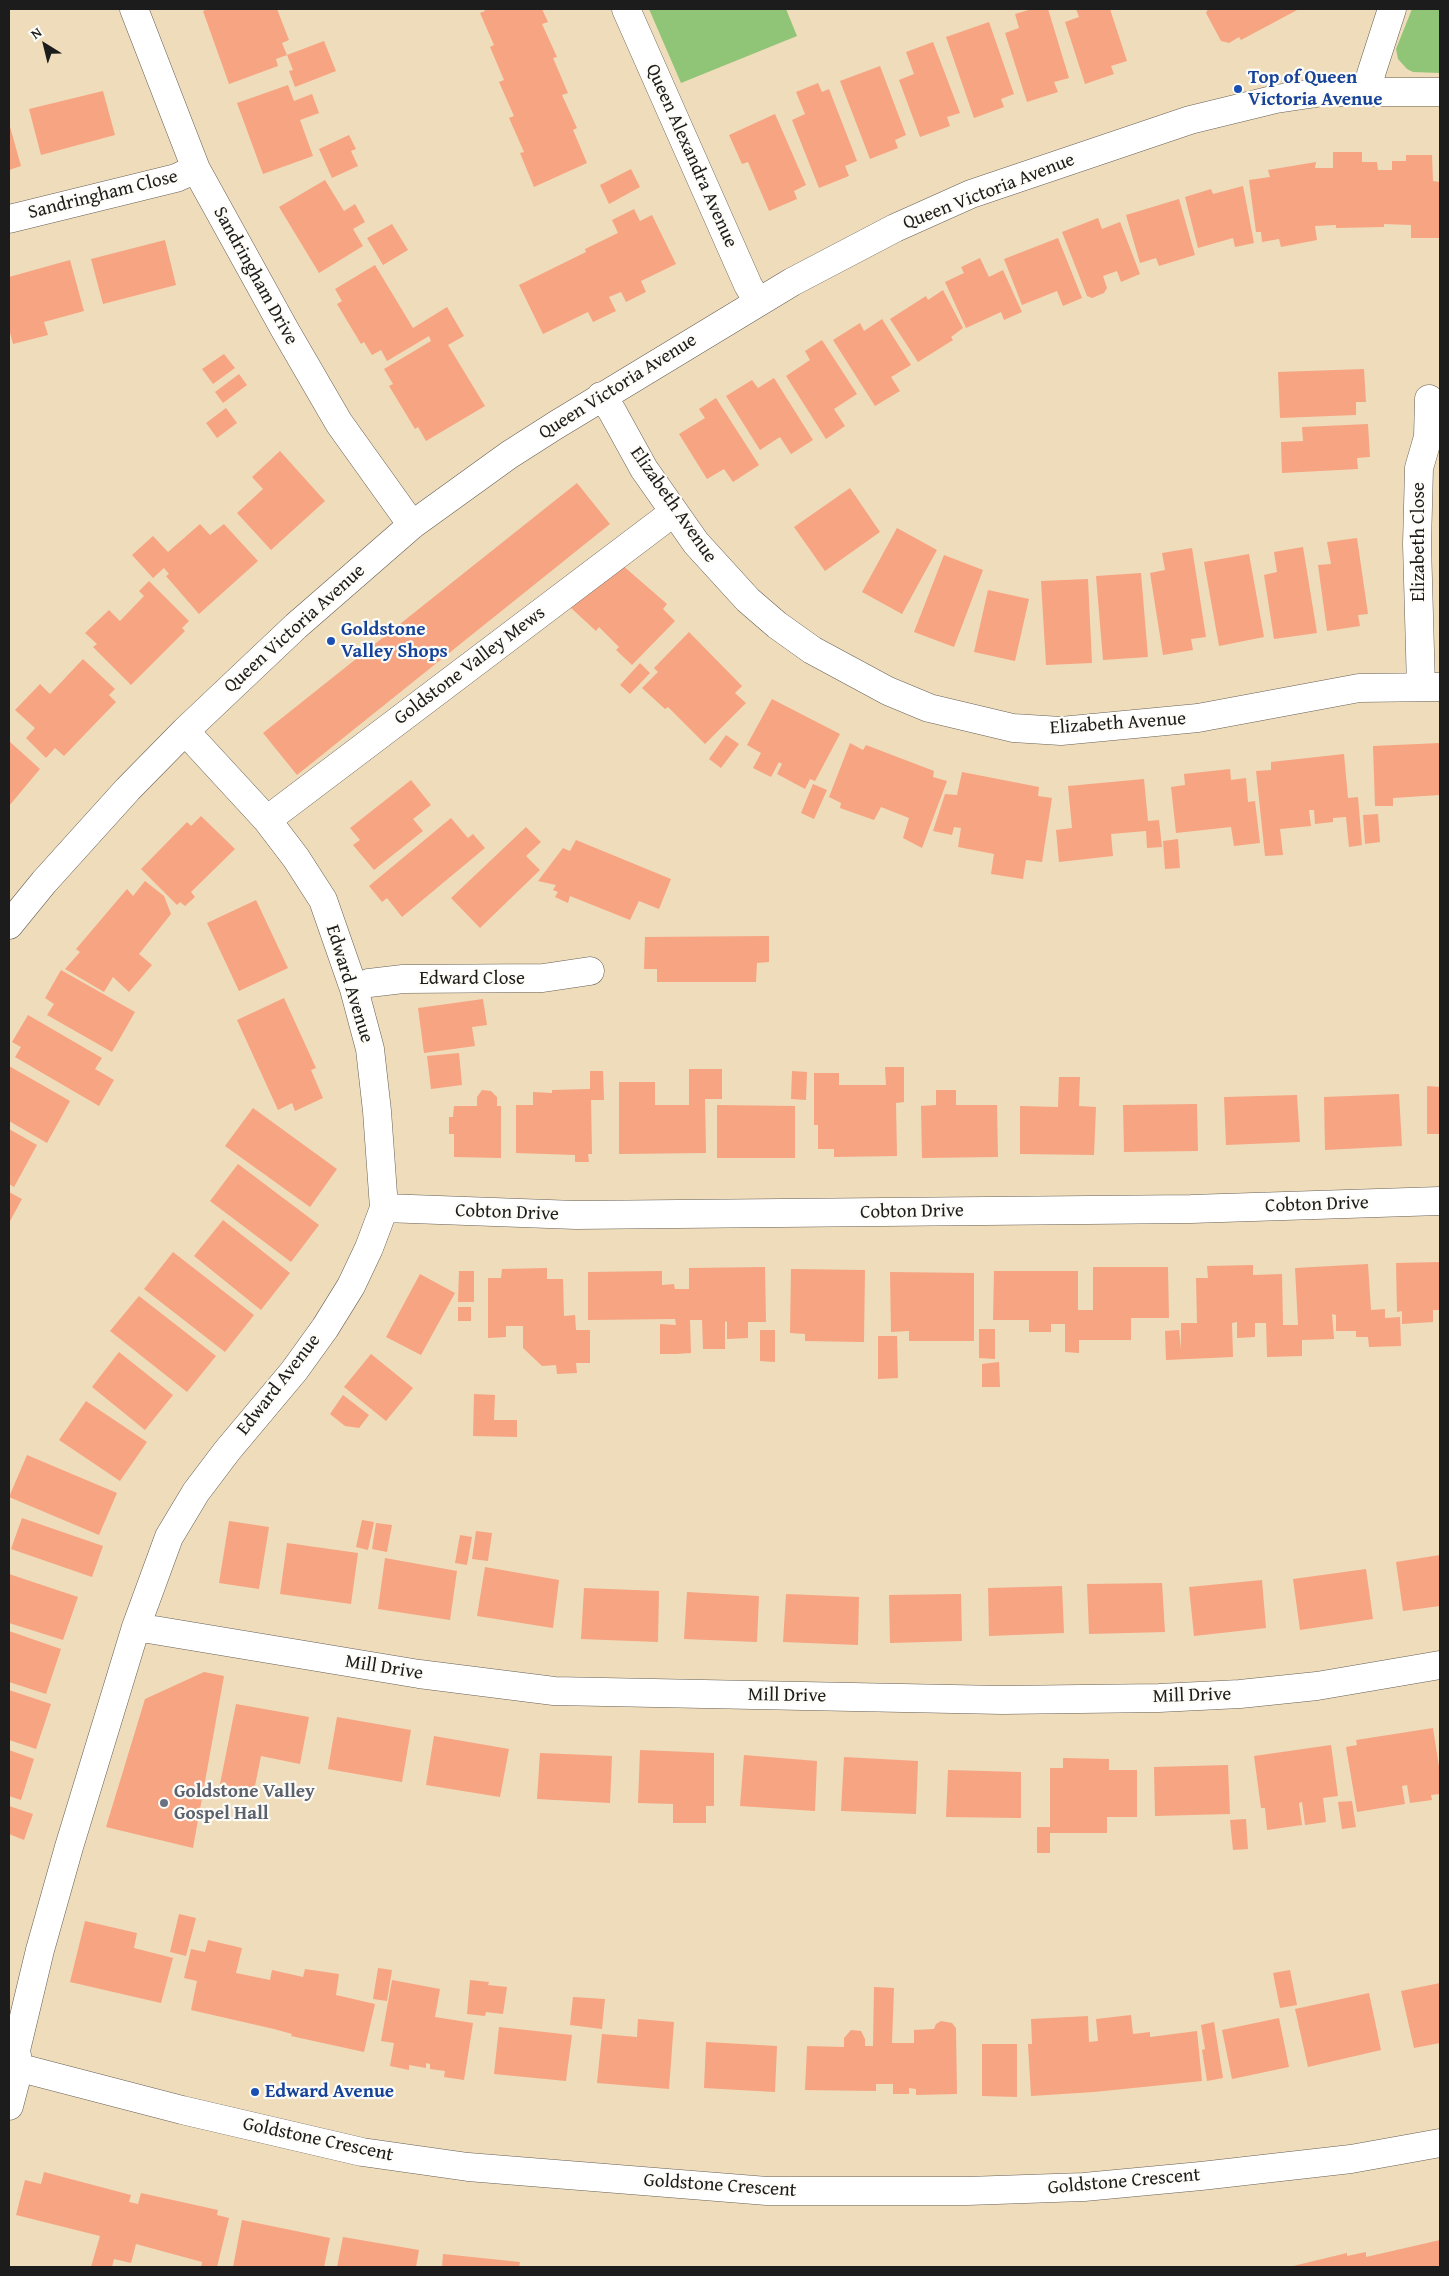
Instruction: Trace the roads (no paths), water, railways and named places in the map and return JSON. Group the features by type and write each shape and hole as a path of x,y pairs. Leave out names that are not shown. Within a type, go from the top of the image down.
{"street":[{"name":"Sandringham Drive","path":"134,9 196,169 284,330 339,423 412,525"},
{"name":"Queen Alexandra Avenue","path":"626,9 748,285 758,302"},
{"path":"1370,91 1371,74 1392,9"},
{"name":"Queen Victoria Avenue","path":"9,925 44,882 128,789 186,731 296,626 412,525 509,455 602,396 758,302 827,263 895,228 996,184 1181,123 1233,109 1323,92 1440,92"},
{"name":"Sandringham Close","path":"9,219 176,178 196,169"},
{"name":"Elizabeth Avenue","path":"602,396 644,469 696,543 748,600 777,625 812,650 888,691 929,708 1013,728 1061,730 1198,718 1359,688 1431,687"},
{"name":"Elizabeth Close","path":"1429,399 1428,437 1419,468 1418,544 1431,687"},
{"name":"Goldstone Valley Mews","path":"267,820 674,512"},
{"name":"Edward Avenue","path":"9,2106 16,2050 40,1950 69,1847 136,1627 169,1537 196,1492 294,1371 325,1328 362,1263 384,1208 377,1111 370,1049 354,989 323,900 296,858 267,820 186,731"},
{"name":"Edward Close","path":"354,989 369,983 403,979 543,978 590,971"},
{"name":"Cobton Drive","path":"384,1208 596,1215 1191,1209 1440,1201"},
{"name":"Mill Drive","path":"136,1627 419,1674 554,1691 1002,1700 1159,1698 1240,1694 1317,1686 1440,1665"},
{"name":"Goldstone Crescent","path":"14,2066 362,2152 468,2167 767,2191 967,2192 1084,2187 1351,2159 1440,2142"}],"place":[{"name":"Top of Queen Victoria Avenue","path":"1238,89"},
{"name":"Goldstone Valley Shops","path":"331,641"},
{"name":"Goldstone Valley Gospel Hall","path":"164,1803"},
{"name":"Edward Avenue","path":"255,2092"}]}
